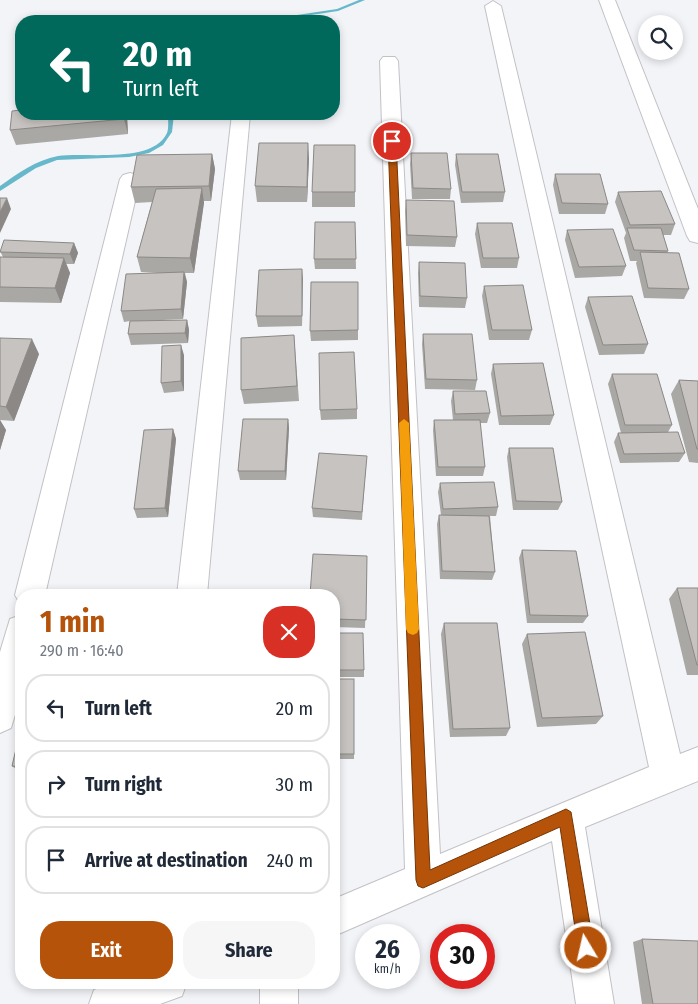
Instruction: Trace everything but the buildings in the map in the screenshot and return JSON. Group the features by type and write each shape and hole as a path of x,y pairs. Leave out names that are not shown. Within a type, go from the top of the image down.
{"street":[{"path":"607,0 698,236"},
{"path":"340,915 566,817 683,769 493,6"},
{"path":"389,61 423,880"},
{"path":"193,589 240,120"},
{"path":"31,589 130,178"},
{"path":"0,717 15,654"},
{"path":"566,817 595,1004"},
{"path":"108,1004 147,989"},
{"path":"279,989 279,1004"}],"waterway":[{"path":"304,15 338,10 363,0"},
{"path":"0,189 20,175 49,160 72,156 129,155 147,152 161,144 170,132 171,120"}],"slow traffic":[{"path":"404,423 413,629"}],"route":[{"path":"392,141 423,880 566,817 586,948"}]}
